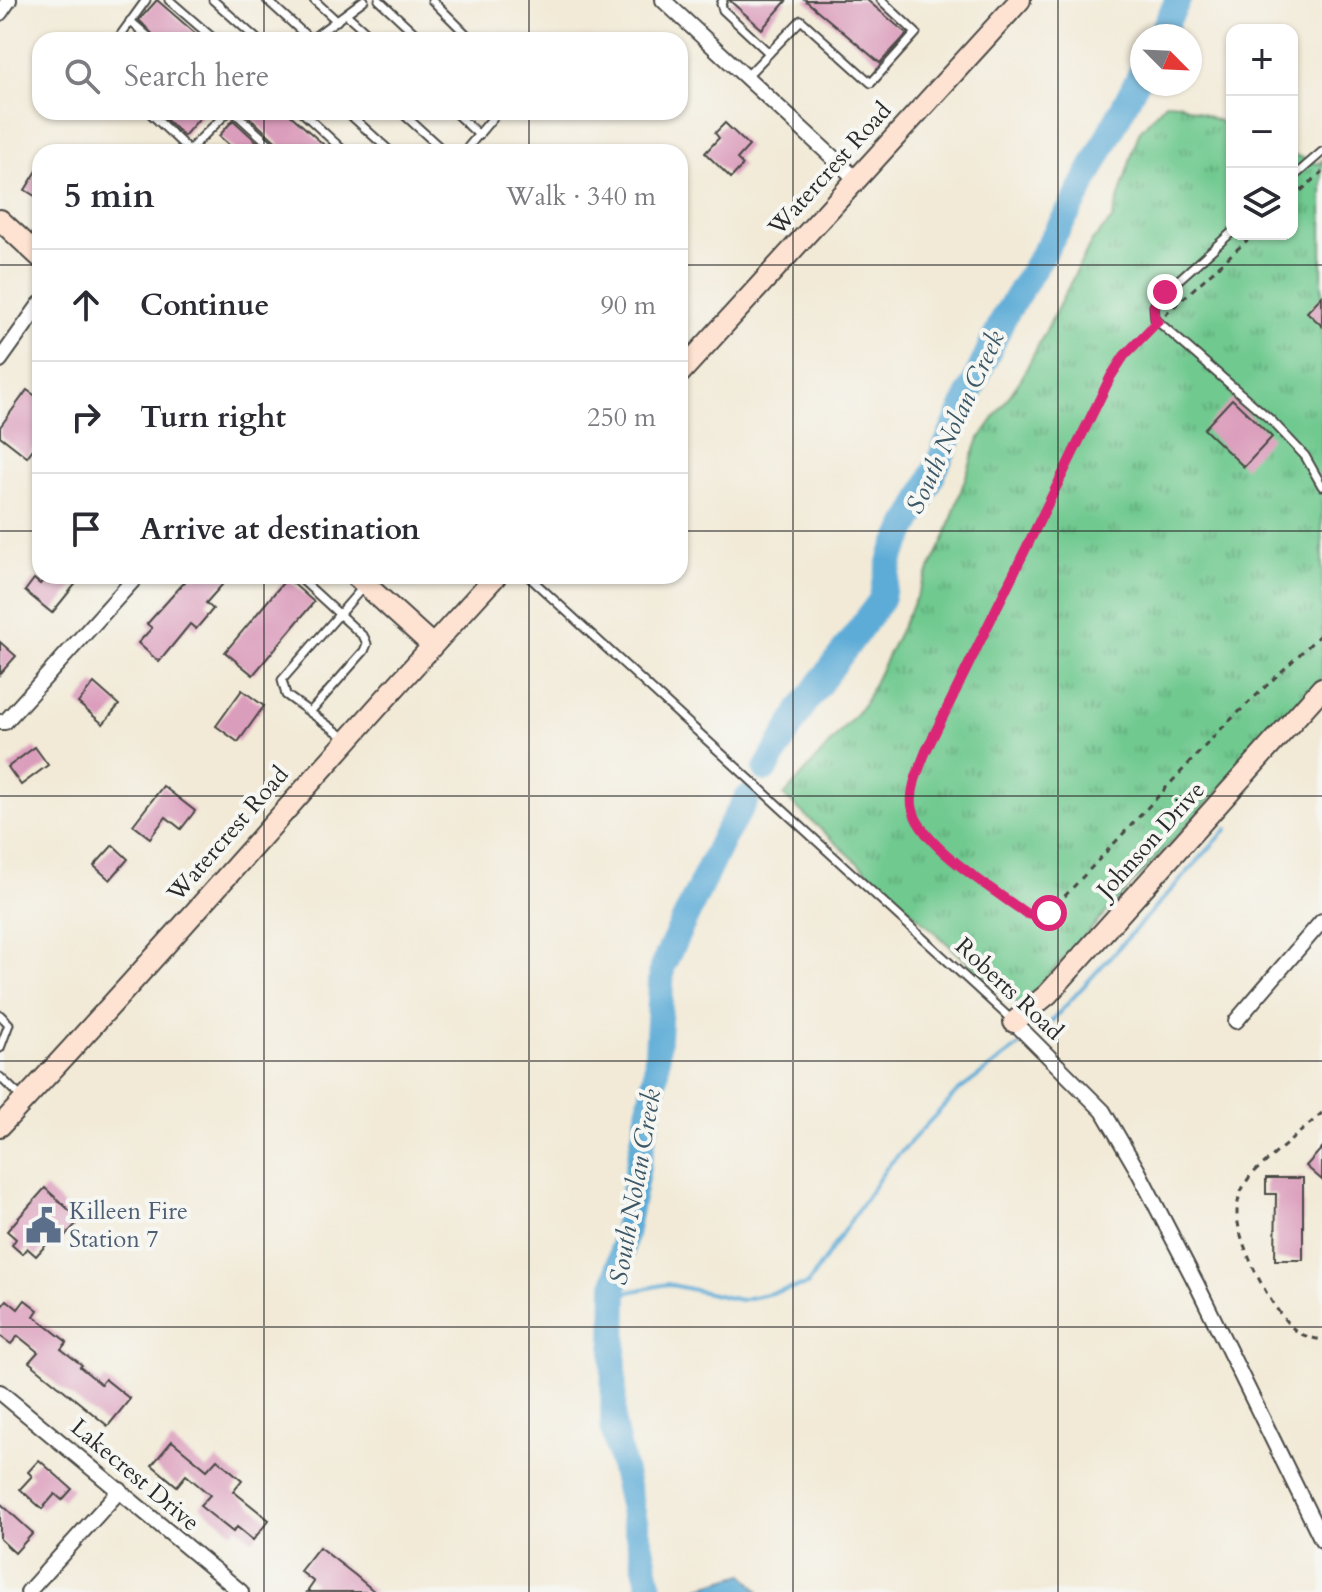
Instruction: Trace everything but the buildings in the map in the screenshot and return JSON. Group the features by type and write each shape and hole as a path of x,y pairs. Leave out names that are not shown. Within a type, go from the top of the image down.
{"street":[{"path":"0,13 9,0"},
{"path":"663,0 856,179"},
{"name":"Watercrest Road","path":"688,364 1020,0"},
{"path":"0,220 32,250"},
{"path":"0,360 32,315"},
{"path":"0,722 5,722 130,584"},
{"path":"365,584 432,645"},
{"name":"Watercrest Road","path":"0,1126 489,584"},
{"name":"Johnson Drive","path":"1014,1022 1048,994 1322,688"},
{"path":"1236,1021 1322,921"},
{"name":"Roberts Road","path":"1014,1022 1103,1111 1197,1285 1322,1540"},
{"name":"Lakecrest Drive","path":"0,1392 241,1592"},
{"path":"28,1592 120,1490"}],"lane":[{"path":"122,32 146,0"},
{"path":"169,0 206,32"},
{"path":"213,0 249,32"},
{"path":"267,0 306,32"},
{"path":"314,0 337,21"},
{"path":"324,32 364,0"},
{"path":"379,0 413,32"},
{"path":"432,0 464,32"},
{"path":"723,0 723,10 769,53"},
{"path":"746,77 801,20 871,83 916,33 881,0"},
{"path":"346,14 366,32"},
{"path":"130,21 143,32"},
{"path":"157,120 183,144"},
{"path":"197,144 223,120"},
{"path":"240,120 269,144"},
{"path":"311,120 336,144"},
{"path":"356,120 382,144"},
{"path":"410,120 436,144"},
{"path":"463,120 479,135"},
{"path":"471,144 491,120"},
{"path":"1298,173 1322,152"},
{"path":"1226,237 1165,292 1154,306 1155,319 1272,421 1305,456 1322,486"},
{"path":"306,584 364,637 367,644 310,712"},
{"path":"347,739 286,695 282,680 339,614 358,584"},
{"name":"Roberts Road","path":"537,584 1014,1022"},
{"path":"0,1015 9,1024 0,1048"},
{"path":"0,1077 25,1100"}],"path":[{"path":"1298,194 1322,172"},
{"path":"1247,240 1158,321 1124,356 1111,376 926,751 914,783 912,804 917,823 939,848 1027,914 1037,917 1049,913 1222,728 1322,633"},
{"path":"1322,1113 1252,1174 1243,1185 1237,1213 1244,1245 1282,1318 1302,1335 1322,1340"}],"green space":[{"path":"1166,102 1178,103 1226,124 1226,240 1298,240 1298,156 1318,164 1322,160 1322,678 1024,1002 1013,1003 784,796 863,706 945,538 978,441 1021,379 1092,241 1112,220 1139,132"}],"water":[{"path":"744,1574 759,1592 683,1592"}],"waterway":[{"name":"South Nolan Creek","path":"1166,24 1178,0"},
{"name":"South Nolan Creek","path":"766,769 801,709 881,600 892,555 921,501 1004,317 1075,201 1130,94"},
{"name":"South Nolan Creek","path":"651,1592 613,1425 615,1286 656,1073 662,967 723,838 747,798"},
{"path":"1049,1024 1227,829"},
{"path":"615,1295 667,1284 740,1300 807,1285 887,1167 957,1092 1019,1046"}],"place":[{"name":"Killeen Fire Station 7","path":"43,1225"}],"route":[{"path":"1049,913 1037,917 1027,914 926,836 917,823 912,804 914,783 926,751 1077,442 1124,356 1158,321 1154,306 1165,292"}]}
